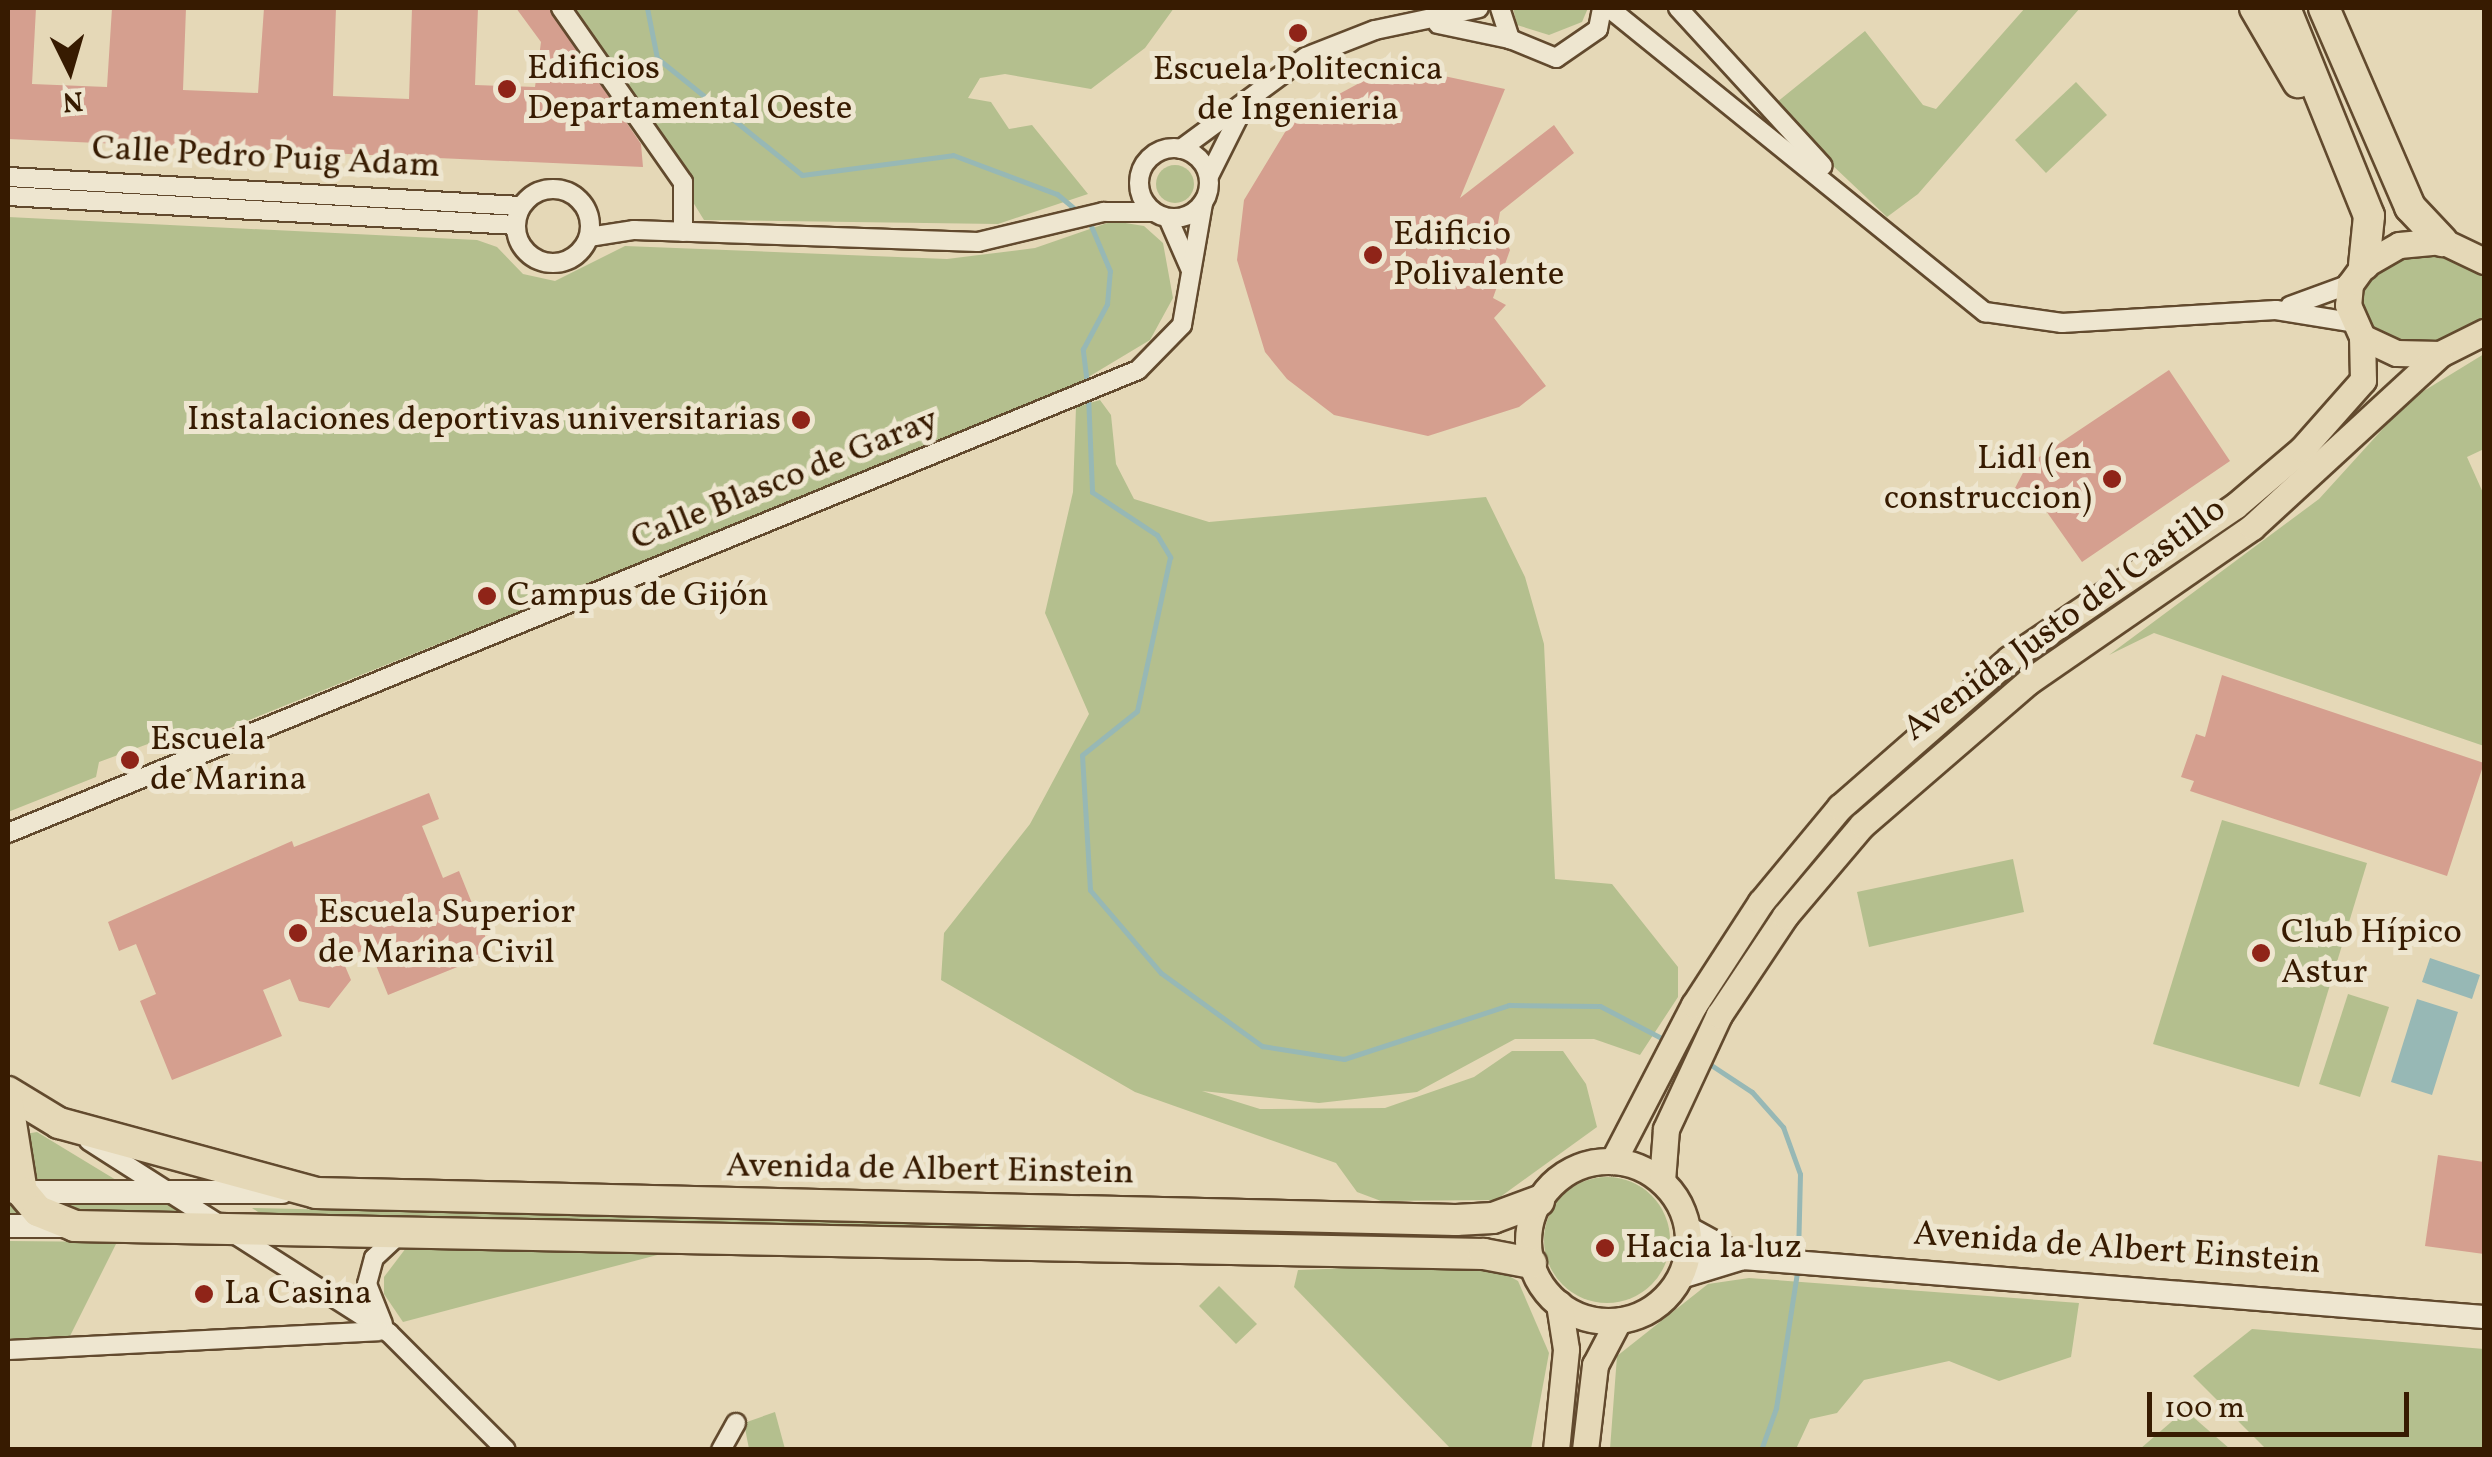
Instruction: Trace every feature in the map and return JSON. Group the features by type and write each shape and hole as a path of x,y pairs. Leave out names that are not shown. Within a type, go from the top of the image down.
{"highway":[{"path":"2256,8 2346,156"},
{"path":"2285,8 2368,216 2357,274"},
{"path":"2324,8 2410,207 2442,241"},
{"path":"2346,8 2363,100"},
{"name":"Avenida de Albert Einstein","path":"8,1092 59,1123 316,1193 1456,1220 1493,1218 1539,1200"},
{"path":"8,1104 16,1128 12,1178 38,1211 76,1226"},
{"name":"Avenida de Albert Einstein","path":"76,1226 1484,1254 1531,1263"}],"main road":[{"path":"2357,274 2400,245 2442,241 2484,261"},
{"name":"Avenida Justo del Castillo","path":"1613,1161 1694,1005 1761,902 1840,807 2009,659 2235,506 2302,449 2364,380 2356,329 2357,274"},
{"path":"2356,329 2397,353 2440,354 2484,333"},
{"name":"Avenida Justo del Castillo","path":"1662,1181 1676,1103 1720,1015 1785,916 1862,825 1942,749 2252,527 2440,354"},
{"path":"1556,1440 1566,1349 1558,1304 1531,1263 1539,1200 1570,1170 1613,1161 1662,1181 1688,1228 1680,1277 1660,1302 1618,1321 1595,1366 1585,1450"},
{"path":"1558,1304 1618,1321"}],"street":[{"path":"561,8 684,182 683,232"},
{"path":"1103,212 1139,179 1152,156 1181,148 1333,44 1433,23 1480,8"},
{"path":"1500,8 1510,39"},
{"path":"1433,23 1510,39 1556,58 1598,29 1606,8 1734,105 1952,290 2014,321 2276,310 2356,329"},
{"path":"1678,8 1844,185 1856,209"},
{"path":"1598,29 1618,29 1674,57"},
{"path":"1720,56 1734,105"},
{"path":"1192,276 1209,176 1244,107"},
{"path":"1181,148 1209,176"},
{"name":"Calle Pedro Puig Adam","path":"8,177 518,216"},
{"path":"1139,179 1192,276"},
{"path":"589,212 589,237 576,256 542,262 522,248 518,216 539,191 563,189 589,212 634,230"},
{"name":"Calle Pedro Puig Adam","path":"8,196 518,216"},
{"path":"589,237 634,230 925,244 1068,224 1103,212 1161,215 1203,204"},
{"path":"2276,310 2357,274"},
{"name":"Calle Blasco de Garay","path":"8,832 1111,382 1160,353 1182,325 1192,276"},
{"path":"59,1123 234,1229 389,1333 506,1450"},
{"name":"Avenida de Albert Einstein","path":"12,1178 174,1192 316,1193"},
{"path":"8,1226 76,1226"},
{"name":"Avenida de Albert Einstein","path":"1688,1228 1747,1258"},
{"path":"389,1333 367,1284 374,1258 406,1230"},
{"name":"Avenida de Albert Einstein","path":"1680,1277 1747,1258 2484,1317"},
{"path":"8,1350 286,1338 360,1327 389,1333"},
{"path":"721,1450 736,1423"}],"green space":[{"path":"573,8 1174,8 1145,48 1091,89 1005,74 980,78 968,98 991,102 1009,129 1032,125 1088,194 998,224 704,220"},
{"path":"1513,8 1588,8 1582,22 1549,35 1517,25"},
{"path":"2025,8 2080,8 1918,194 1887,217 1771,107 1865,31 1923,105 1936,109"},
{"path":"2076,82 2107,115 2046,173 2015,140"},
{"path":"1175,165 1188,171 1194,184 1188,197 1175,203 1162,197 1156,184 1162,171"},
{"path":"8,217 477,240 497,247 523,274 555,281 625,246 947,259 1035,248 1113,221 1144,226 1163,243 1173,298 1150,340 1060,394 177,749 156,741 99,762 96,777 8,812"},
{"path":"2399,245 2484,261 2484,332 2419,355 2350,322 2364,265"},
{"path":"2484,354 2484,449 2467,457 2484,495 2484,746 2154,633 2109,655 2319,499 2409,400"},
{"path":"1100,400 1111,415 1116,464 1134,499 1209,522 1486,497 1525,577 1544,644 1555,879 1612,884 1678,967 1678,997 1640,1055 1594,1039 1515,1039 1417,1092 1319,1103 1202,1091 1260,1109 1385,1108 1474,1077 1512,1051 1563,1051 1586,1084 1597,1127 1496,1200 1381,1201 1357,1192 1336,1163 1135,1092 941,980 944,933 1030,824 1089,714 1045,613 1073,492 1076,407"},
{"name":"Club Hípico Astur","path":"2222,820 2367,863 2299,1087 2153,1044"},
{"path":"2013,859 2024,912 1869,947 1857,892"},
{"name":"Club Hípico Astur","path":"2348,994 2389,1007 2360,1097 2319,1084"},
{"path":"37,1132 121,1183 23,1184 25,1134"},
{"path":"1607,1177 1631,1182 1651,1196 1665,1216 1670,1240 1665,1264 1651,1284 1631,1298 1607,1303 1583,1298 1563,1284 1549,1264 1544,1240 1549,1216 1563,1196 1583,1182"},
{"path":"8,1192 174,1192 234,1229 8,1226"},
{"path":"252,1208 1423,1234 1423,1242 267,1218"},
{"path":"8,1241 117,1242 67,1342 8,1344"},
{"path":"409,1244 680,1249 403,1322 384,1294 384,1277"},
{"path":"1379,1267 1500,1271 1518,1281 1549,1353 1531,1449 1451,1449 1294,1287 1298,1270"},
{"path":"1749,1278 2079,1303 2071,1357 1999,1381 1949,1361 1864,1380 1837,1413 1810,1419 1796,1449 1610,1449 1617,1356 1708,1284"},
{"path":"1219,1286 1257,1324 1236,1344 1199,1306"},
{"path":"2252,1329 2484,1349 2484,1449 2266,1449 2193,1376"},
{"path":"2185,1410 2230,1449 2140,1449"},
{"path":"775,1412 785,1449 749,1449 744,1423"}],"water":[{"name":"Club Hípico Astur","path":"2430,958 2480,975 2472,999 2422,982"},
{"name":"Club Hípico Astur","path":"2417,999 2458,1012 2432,1095 2391,1082"}],"building":[{"name":"Edificios Departamental Oeste","path":"8,8 36,8 32,84 107,87 112,8 186,8 183,90 258,93 264,8 336,8 333,96 409,99 412,8 478,8 475,85 535,87 541,42 516,8 549,8 641,144 643,167 8,139"},
{"name":"Edificio Polivalente","path":"1411,69 1505,89 1460,198 1554,125 1574,153 1500,212 1498,223 1510,250 1493,298 1506,305 1494,318 1546,386 1519,407 1428,436 1334,415 1287,379 1265,352 1237,260 1244,200 1293,119 1376,74"},
{"name":"Lidl (en construccion)","path":"2169,370 2230,461 2082,562 2037,498 2023,507 2013,492 2027,465"},
{"name":"Club Hípico Astur","path":"2222,675 2484,763 2447,876 2190,791 2194,781 2181,777 2196,734 2205,737"},
{"name":"Escuela Superior de Marina Civil","path":"429,793 439,819 422,826 443,878 459,871 492,953 388,995 369,948 342,959 351,980 329,1008 299,1001 290,979 263,990 282,1036 172,1080 140,1001 156,994 136,944 119,951 108,922 292,841 294,847"},
{"path":"2438,1155 2484,1162 2484,1254 2425,1246"}],"waterway":[{"path":"647,8 657,58 802,175 953,155 1057,194 1081,214"},
{"path":"1087,384 1083,349 1107,304 1110,271 1089,221"},
{"path":"1088,395 1092,492 1157,535 1170,557 1137,711 1082,755 1090,890 1161,973 1262,1046 1344,1059 1509,1005 1600,1006 1665,1040"},
{"path":"1705,1061 1752,1092 1783,1127 1800,1174 1798,1256"},
{"path":"1761,1450 1776,1408 1797,1272"}],"place":[{"name":"Escuela Politecnica de Ingenieria","path":"1298,33"},
{"name":"Edificios Departamental Oeste","path":"507,89"},
{"name":"Edificio Polivalente","path":"1373,255"},
{"name":"Instalaciones deportivas universitarias","path":"801,420"},
{"name":"Lidl (en construccion)","path":"2112,479"},
{"name":"Campus de Gijón","path":"487,596"},
{"name":"Escuela de Marina","path":"130,760"},
{"name":"Escuela Superior de Marina Civil","path":"298,933"},
{"name":"Club Hípico Astur","path":"2261,953"},
{"name":"Hacia la luz","path":"1605,1248"},
{"name":"La Casina","path":"204,1294"}]}
